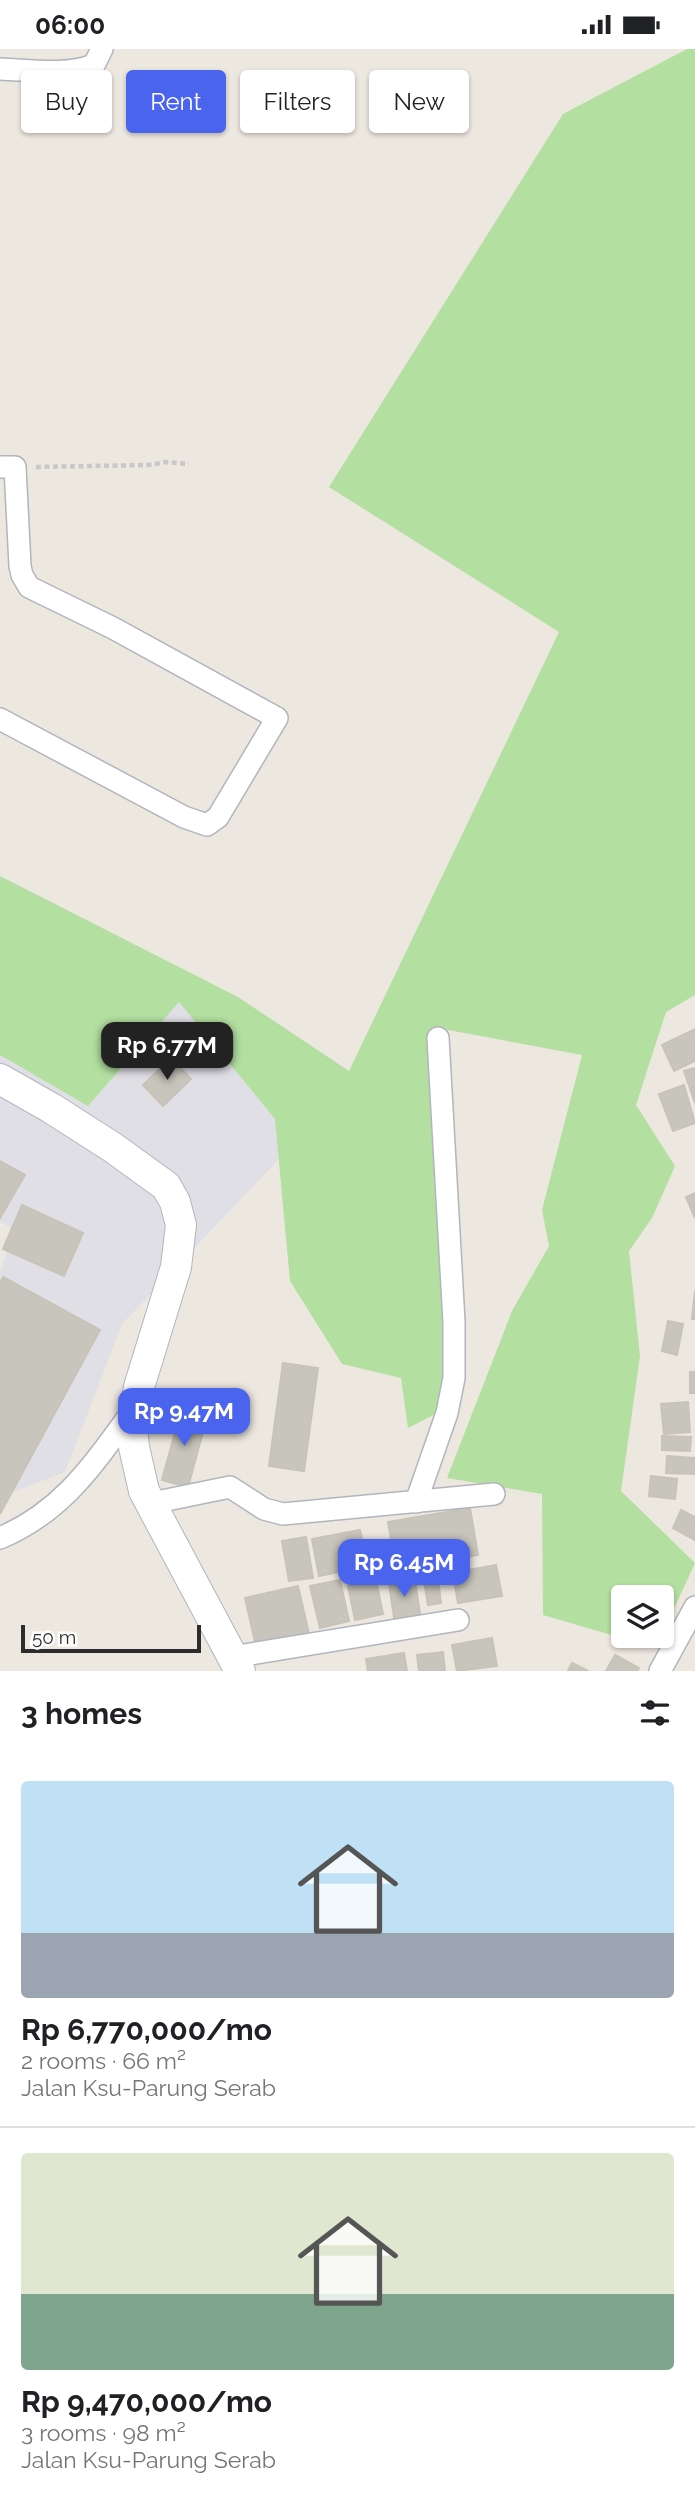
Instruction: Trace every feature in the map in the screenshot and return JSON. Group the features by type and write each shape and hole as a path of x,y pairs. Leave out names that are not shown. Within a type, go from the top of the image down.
{"street":[{"path":"0,69 76,71 94,65 102,49"},
{"path":"0,719 184,817 207,825 218,817 277,718 113,628 29,587 20,566 7,467"},
{"path":"416,1502 447,1413 454,1378 438,1038"},
{"path":"0,1079 112,1147 166,1186 175,1202 181,1225 177,1266 134,1409 132,1427 136,1460 144,1491 236,1664 458,1620"},
{"path":"0,1538 40,1518 85,1476 134,1409"},
{"path":"152,1503 230,1487 264,1509 283,1514 494,1494"},
{"path":"660,1671 695,1607"}],"path":[{"path":"7,467 149,465 166,462 189,464"}],"shaded area":[{"path":"179,1002 275,1119 279,1159 122,1324 65,1472 0,1497 0,1272 14,1230 0,1221 0,1055 88,1106"}],"green space":[{"path":"687,49 695,49 695,995 666,1012 636,1105 675,1166 652,1218 629,1251 640,1356 621,1491 695,1563 674,1609 674,1585 611,1585 611,1635 543,1615 542,1494 447,1478 512,1311 549,1246 542,1210 582,1055 432,1027 437,1214 447,1345 441,1411 408,1428 401,1378 342,1364 290,1281 275,1119 179,1002 88,1106 0,1055 0,876 238,997 349,1071 559,632 329,487 563,114"}],"building":[{"path":"695,1029 695,1061 674,1071 662,1045"},
{"path":"171,1058 191,1079 163,1106 143,1085"},
{"path":"695,1068 695,1103 684,1071"},
{"path":"684,1085 695,1123 673,1131 659,1094"},
{"path":"0,1161 25,1175 0,1218"},
{"path":"695,1193 695,1218 686,1197"},
{"path":"22,1205 83,1233 64,1276 3,1249"},
{"path":"3,1277 100,1330 0,1514 0,1283"},
{"path":"695,1291 695,1319 692,1319"},
{"path":"668,1321 683,1324 677,1355 662,1351"},
{"path":"283,1363 318,1368 304,1471 269,1466"},
{"path":"690,1372 695,1372 695,1393 690,1393"},
{"path":"688,1402 690,1432 664,1434 661,1404"},
{"path":"181,1410 207,1417 188,1487 162,1480"},
{"path":"662,1436 691,1437 690,1451 662,1450"},
{"path":"667,1456 695,1458 695,1474 666,1473"},
{"path":"651,1476 677,1479 675,1499 649,1496"},
{"path":"470,1508 478,1555 396,1569 388,1522"},
{"path":"681,1510 695,1517 695,1540 673,1528"},
{"path":"360,1530 368,1566 319,1576 312,1539"},
{"path":"306,1537 313,1578 289,1581 282,1541"},
{"path":"496,1565 502,1596 458,1603 453,1573"},
{"path":"414,1574 421,1620 395,1624 388,1577"},
{"path":"438,1579 441,1603 428,1605 424,1581"},
{"path":"340,1580 349,1621 320,1628 310,1586"},
{"path":"376,1580 383,1614 355,1620 348,1586"},
{"path":"298,1586 309,1634 256,1646 245,1598"},
{"path":"492,1638 497,1666 457,1671 452,1645"},
{"path":"443,1652 445,1671 419,1671 417,1655"},
{"path":"404,1653 407,1671 368,1671 366,1659"},
{"path":"615,1655 639,1668 637,1671 606,1671"},
{"path":"572,1663 588,1671 568,1671"}]}
